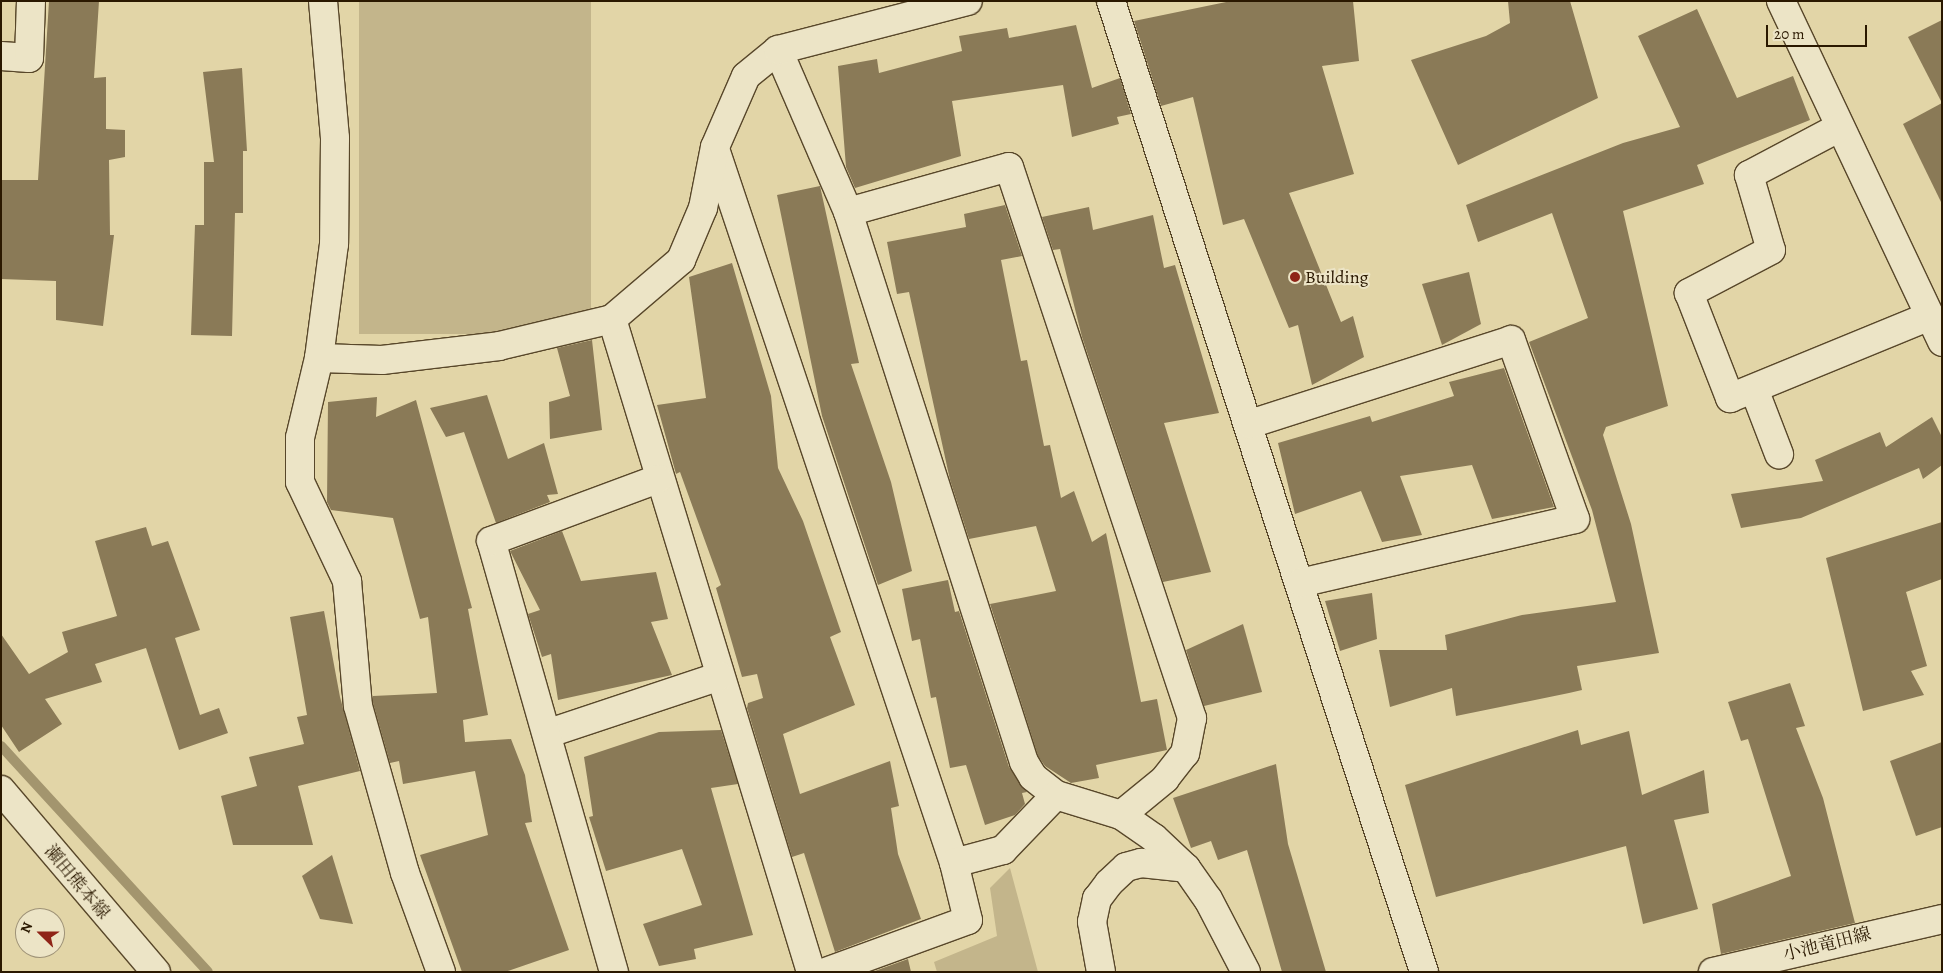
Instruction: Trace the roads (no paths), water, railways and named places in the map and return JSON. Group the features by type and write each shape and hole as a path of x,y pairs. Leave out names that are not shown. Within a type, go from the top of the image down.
{"street":[{"path":"1,56 29,58 31,1"},
{"path":"323,1 335,138 334,244 319,358 300,438 300,482 347,581 358,706 405,873 441,972"},
{"path":"1111,1 1250,424 1424,972"},
{"path":"1780,1 1942,342"},
{"path":"319,358 382,360 500,346 612,319 681,260 703,208 715,147 746,76 778,50 950,2"},
{"path":"778,50 848,212 1024,762 1032,778 1056,795 1122,815 1186,868 1228,932 1246,972"},
{"path":"1840,126 1749,175 1771,250 1689,293 1730,398 1930,316"},
{"path":"715,147 954,863 968,920 826,972"},
{"path":"848,212 1010,167 1192,718 1185,753 1165,779 1122,815"},
{"path":"612,319 658,479 811,972"},
{"path":"1250,424 1511,340 1574,519 1301,583"},
{"path":"1754,389 1779,454"},
{"path":"614,972 549,733 491,541 658,479"},
{"path":"549,733 720,676"},
{"name":"瀬田熊本線","path":"1,790 156,972"},
{"path":"954,863 1003,850 1056,795"},
{"path":"1101,972 1092,922 1098,899 1108,883 1126,867 1141,863 1186,868"},
{"name":"小池竜田線","path":"1713,972 1942,919"}],"waterway":[{"path":"1,746 208,972"}],"place":[{"name":"Building","path":"1295,277"}]}
